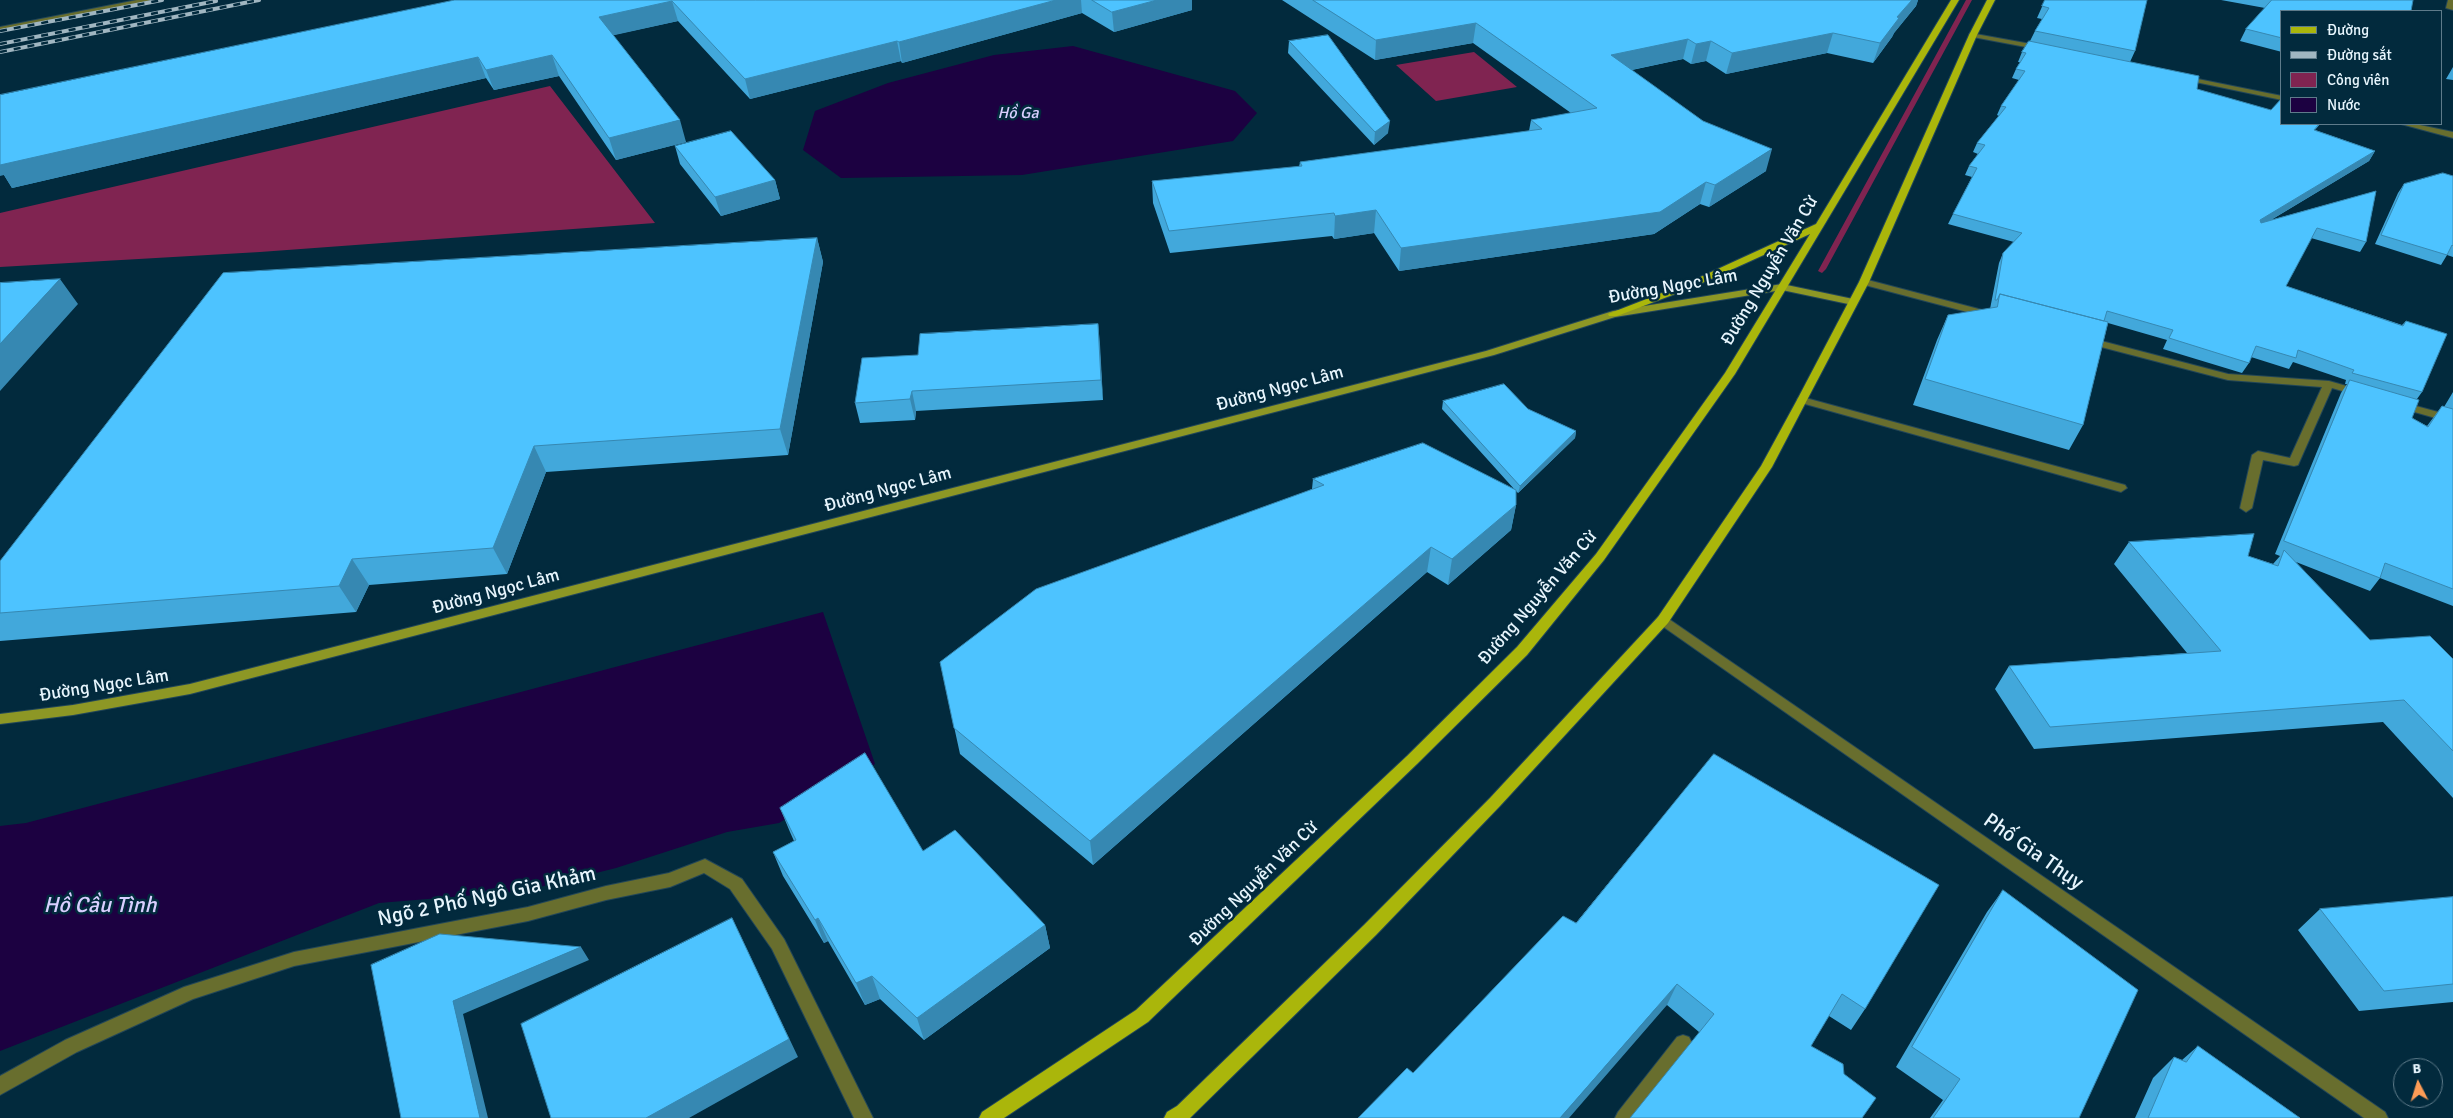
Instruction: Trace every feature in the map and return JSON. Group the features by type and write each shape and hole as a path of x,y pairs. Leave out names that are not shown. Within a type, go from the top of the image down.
{"main road":[{"name":"Đường Nguyễn Văn Cừ","path":"988,1118 1142,1016 1412,760 1522,651 1600,557 1684,442 1730,374 1955,0"},
{"path":"1182,1116 1370,930 1495,802 1663,620 1766,466 1802,400 1864,282 1973,35 1991,0"},
{"path":"1613,314 1688,286 1819,226"},
{"path":"1782,287 1853,302"},
{"name":"Đường Ngọc Lâm","path":"0,719 72,710 190,689 1490,353 1613,314 1782,287"}],"street":[{"path":"0,29 148,0"},
{"path":"1973,35 2056,51"},
{"path":"2170,75 2280,98"},
{"path":"2410,125 2453,135"},
{"path":"1864,282 2005,319"},
{"path":"2079,338 2228,378 2329,384 2367,395"},
{"path":"2246,508 2258,455 2294,462 2329,384"},
{"path":"1802,400 2120,488"},
{"path":"2395,403 2452,418"},
{"name":"Phố Gia Thụy","path":"1663,620 2379,1118"},
{"name":"Ngõ 2 Phố Ngô Gia Khảm","path":"0,1086 70,1046 190,992 294,959 528,914 606,893 670,880 705,866 736,884 778,944 864,1118"},
{"path":"1624,1118 1683,1043"}],"green space":[{"path":"1966,0 1972,0 1826,269 1822,273 1818,271"},
{"path":"1474,52 1517,87 1436,101 1396,65"},
{"path":"550,86 655,223 260,252 0,267 0,213"}],"water":[{"name":"Hồ Ga","path":"1073,46 1235,91 1257,113 1233,141 1022,175 841,178 803,150 815,111 888,83 994,55"},
{"name":"Hồ Cầu Tình","path":"823,612 875,764 779,823 727,832 616,868 524,891 379,903 0,1051 0,826 26,823"}],"building":[{"path":"455,0 1056,0 899,42 745,79 672,1 599,17 680,120 609,138 552,55 486,70 478,57 0,165 0,95"},
{"path":"1092,0 1157,0 1112,12"},
{"path":"1313,0 1912,0 1897,17 1899,18 1880,43 1833,33 1732,53 1711,41 1696,44 1688,39 1611,55 1703,121 1772,149 1715,185 1706,182 1660,212 1401,248 1376,210 1335,216 1334,213 1169,231 1152,181 1302,166 1300,162 1542,129 1531,120 1597,108 1476,23 1376,40"},
{"path":"2045,0 2147,0 2135,51 2035,31 2049,8 2042,6"},
{"path":"2272,0 2413,0 2411,10 2280,10 2280,38 2246,29"},
{"path":"1328,35 1390,121 1375,132 1289,41"},
{"path":"2029,41 2199,76 2197,89 2271,110 2280,100 2280,125 2318,125 2314,130 2375,151 2260,220 2261,223 2376,191 2366,242 2317,228 2286,286 2403,326 2406,321 2447,334 2422,392 2352,373 2354,370 2298,350 2296,358 2256,346 2249,363 2169,338 2173,330 2107,311 2104,321 2000,294 1997,300 1995,300 2003,253 2022,233 1953,214 1977,168 1969,166 1985,145 1977,143 2006,107 2001,106 2025,71 2016,69 2026,53 2022,52"},
{"path":"731,131 775,180 715,197 675,146"},
{"path":"2443,173 2453,176 2453,246 2447,255 2381,235 2404,184"},
{"path":"817,238 780,429 534,446 493,548 352,559 339,586 0,613 0,561 223,273"},
{"path":"60,279 0,344 0,283"},
{"path":"2000,294 2108,322 2083,425 1925,379 1948,315 1997,307"},
{"path":"1098,324 1101,380 912,391 910,399 855,403 862,358 918,355 920,334"},
{"path":"2350,380 2419,400 2412,418 2428,427 2442,406 2453,409 2453,589 2385,563 2380,578 2284,541"},
{"path":"1504,384 1528,409 1576,431 1520,486 1443,401"},
{"path":"1423,443 1516,490 1516,505 1452,559 1431,547 1090,841 954,728 940,662 1036,589 1324,485 1313,479"},
{"path":"2254,534 2248,556 2278,566 2284,550 2370,640 2430,636 2453,659 2453,751 2404,700 2050,727 2009,666 2221,651 2129,542"},
{"path":"865,753 923,851 955,830 1045,925 917,1018 872,976 856,983 818,918 815,920 773,852 796,840 780,808"},
{"path":"1714,754 1939,885 1865,1009 1842,994 1811,1046 1843,1064 1844,1074 1876,1098 1862,1118 1630,1118 1714,1014 1677,984 1560,1118 1358,1118 1407,1068 1413,1073 1563,916 1576,923"},
{"path":"2003,890 2138,990 2079,1118 1933,1118 1960,1079 1912,1047"},
{"path":"2453,897 2453,984 2384,991 2320,909"},
{"path":"732,918 789,1039 646,1118 551,1118 521,1024"},
{"path":"440,934 581,947 453,1001 480,1118 401,1118 371,965"},
{"path":"2198,1046 2300,1118 2148,1118 2174,1057 2186,1062"}],"railway":[{"path":"0,31 162,0"},
{"path":"0,52 259,0"},
{"path":"0,44 216,1"}]}
